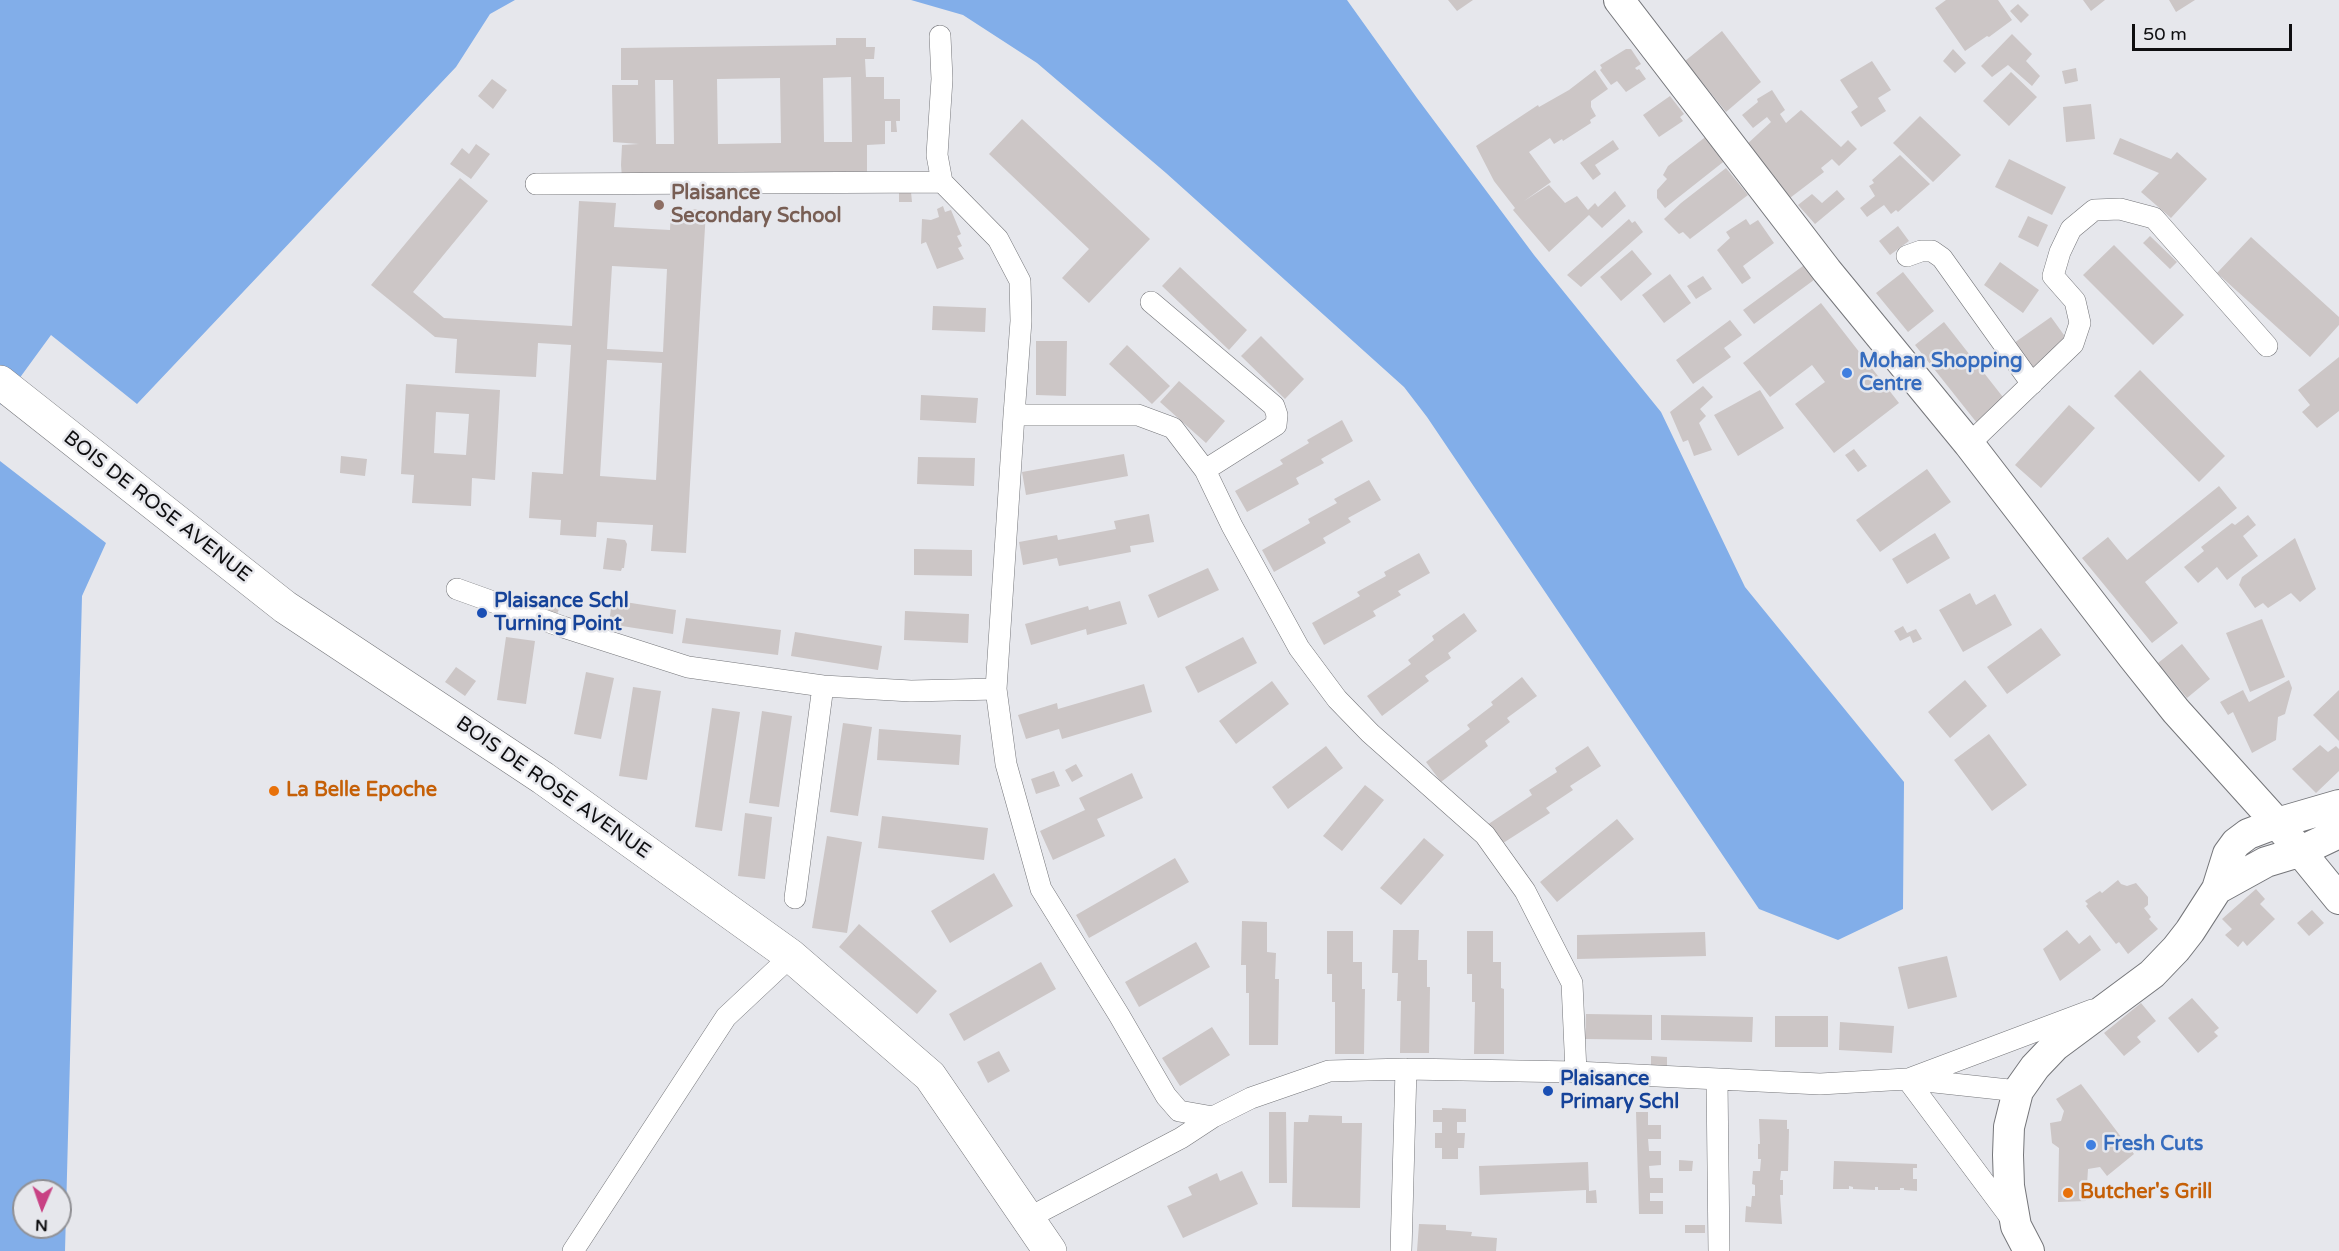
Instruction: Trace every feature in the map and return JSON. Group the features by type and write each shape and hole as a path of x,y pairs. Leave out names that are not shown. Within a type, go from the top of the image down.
{"main road":[{"path":"1619,0 1827,271 1969,444 2176,711 2217,756 2242,813 2267,827 2289,855 2336,896"},
{"name":"BOIS DE ROSE AVENUE","path":"10,391 285,607 543,778 790,956 930,1076 1050,1251"},
{"path":"2023,1238 2009,1186 2009,1127 2018,1091 2035,1067 2055,1046 2152,974 2176,949 2217,889 2228,854 2236,843 2267,827 2339,805"},
{"path":"2217,889 2250,870 2339,833"}],"street":[{"path":"940,36 942,79 937,155 942,182 998,239 1020,281 1021,321 996,689 1006,764 1041,889 1166,1096 1179,1111 1213,1117"},
{"path":"536,184 942,182"},
{"path":"1969,444 2073,344 2080,323 2075,301 2053,276 2071,229 2094,210 2120,209 2154,218 2267,346"},
{"path":"1907,256 1921,251 1932,251 1942,258 2032,384"},
{"path":"1151,302 1274,406 1277,415 1276,425 1205,470"},
{"path":"1014,415 1138,415 1173,428 1205,470 1232,526 1299,648 1324,682 1370,733 1485,835 1525,891 1572,983 1576,1072"},
{"path":"457,589 688,668 823,686 910,691 996,689"},
{"path":"795,898 823,686"},
{"path":"573,1251 726,1017 790,956"},
{"path":"1907,1079 2111,1003"},
{"path":"1401,1251 1406,1069"},
{"path":"1034,1215 1181,1138 1213,1117 1251,1098 1329,1071 1406,1069 1576,1072 1820,1084 1907,1079 2018,1091"},
{"path":"1907,1079 2023,1238"},
{"path":"1717,1080 1719,1251"}],"water":[{"path":"0,0 515,0 490,14 456,67 137,404 51,335 0,405"},
{"path":"911,0 1347,0 1534,255 1661,412 1745,587 1904,782 1903,909 1838,940 1759,909 1427,417 1404,387 1166,173 1037,63 963,15"},
{"path":"0,461 106,543 82,596 67,1179 12,1179 12,1239 65,1239 65,1251 0,1251"}],"building":[{"path":"1448,0 1473,0 1457,11"},
{"path":"1946,0 1998,0 2012,20 1965,51 1935,8"},
{"path":"2083,0 2105,0 2091,11"},
{"path":"2169,0 2195,0 2176,12"},
{"path":"2018,4 2029,15 2021,23 2010,11"},
{"path":"1722,31 1761,82 1726,112 1685,61"},
{"path":"2012,34 2032,54 2026,61 2040,76 2032,86 2008,65 1992,77 1981,66"},
{"path":"836,38 866,38 866,47 875,47 874,59 865,59 866,77 884,77 884,99 900,99 900,121 896,121 897,132 891,132 891,121 885,121 885,144 867,145 867,175 622,178 622,145 639,144 613,142 612,85 638,85 638,80 621,80 621,48 836,45","holes":["851,77 852,142 824,142 823,78","780,78 781,143 718,144 717,79","655,80 673,80 674,144 656,144"]},
{"path":"1626,49 1631,49 1641,64 1635,68 1639,69 1646,79 1626,92 1617,81 1611,85 1600,70 1602,68 1600,65"},
{"path":"1953,49 1966,63 1955,73 1943,61"},
{"path":"1872,61 1891,90 1878,98 1886,111 1861,127 1851,112 1858,107 1840,80"},
{"path":"2076,68 2078,81 2065,84 2062,71"},
{"path":"1595,70 1608,89 1591,101 1591,107 1596,116 1590,120 1591,123 1563,141 1562,139 1554,144 1550,138 1529,152 1551,182 1524,201 1549,185 1565,203 1577,196 1588,210 1595,203 1598,207 1615,191 1626,206 1602,228 1589,215 1549,252 1513,210 1515,208 1494,181 1476,146 1538,105 1539,107 1569,90"},
{"path":"2011,72 2037,97 2009,126 1983,101"},
{"path":"492,79 507,90 493,109 478,96"},
{"path":"1772,90 1785,110 1780,114 1786,123 1801,110 1841,147 1848,140 1857,149 1839,166 1832,159 1821,168 1824,172 1786,201 1745,146 1771,122 1767,117 1753,128 1742,115 1758,102 1757,99"},
{"path":"1670,96 1684,114 1680,117 1683,121 1659,137 1643,115"},
{"path":"2091,104 2095,139 2066,142 2063,107"},
{"path":"1920,116 1961,155 1933,182 1893,143"},
{"path":"1022,119 1150,239 1089,303 1062,278 1089,249 989,154"},
{"path":"1708,135 1727,159 1665,208 1657,198 1657,190 1667,179 1663,175 1668,166"},
{"path":"2120,138 2171,159 2177,152 2207,179 2171,218 2141,192 2159,173 2113,154"},
{"path":"1613,140 1619,149 1595,165 1601,174 1593,180 1580,163"},
{"path":"476,144 490,154 471,179 450,164 462,148 469,154"},
{"path":"1900,155 1930,184 1898,212 1896,210 1891,214 1884,205 1867,217 1860,208 1875,196 1869,186 1874,183 1872,180"},
{"path":"2009,159 2066,187 2052,215 1995,187"},
{"path":"1726,168 1748,195 1690,239 1683,232 1679,234 1664,219"},
{"path":"460,178 488,201 413,292 444,318 572,326 579,201 616,203 614,227 670,230 671,208 706,210 686,553 651,551 653,525 597,522 596,537 560,535 561,520 529,518 532,472 563,474 571,345 538,343 536,377 455,373 457,339 435,337 371,285","holes":["612,266 667,269 663,352 607,349","607,360 662,363 656,480 600,476"]},
{"path":"1837,190 1845,199 1815,224 1798,205 1812,194 1822,203"},
{"path":"899,192 911,192 912,202 899,202"},
{"path":"943,206 945,212 951,210 961,234 957,236 962,246 958,248 964,259 937,269 926,242 921,244 922,219 931,220 939,217 937,209"},
{"path":"2028,216 2048,225 2038,247 2018,237"},
{"path":"1629,219 1632,223 1635,221 1643,232 1581,287 1567,275"},
{"path":"1746,219 1750,225 1758,220 1774,243 1743,266 1751,278 1742,284 1717,250 1730,238 1726,232"},
{"path":"1898,226 1909,241 1890,255 1879,241"},
{"path":"2150,236 2177,262 2170,269 2143,243"},
{"path":"2251,237 2339,317 2339,325 2310,357 2217,273"},
{"path":"2114,245 2184,315 2153,345 2083,275"},
{"path":"1632,250 1652,274 1621,301 1600,277"},
{"path":"2000,262 2039,290 2023,313 1984,285"},
{"path":"1807,263 1818,277 1754,324 1743,310"},
{"path":"1180,267 1247,330 1229,350 1162,286"},
{"path":"1903,272 1934,311 1908,332 1876,293"},
{"path":"1670,274 1691,303 1664,323 1642,295"},
{"path":"1703,276 1712,289 1696,299 1687,286"},
{"name":"Mohan Shopping Centre","path":"1821,303 1899,403 1834,453 1795,404 1825,382 1812,365 1770,397 1743,363"},
{"path":"933,306 986,308 985,332 932,330"},
{"path":"2051,317 2069,342 2032,369 2014,343"},
{"path":"1730,320 1742,335 1724,348 1731,357 1693,384 1676,360"},
{"path":"1944,322 2006,401 1977,423 1915,345"},
{"path":"1261,336 1304,379 1285,399 1241,356"},
{"path":"1036,341 1067,341 1066,396 1036,395"},
{"path":"1127,345 1170,386 1152,404 1109,364"},
{"path":"2339,357 2339,411 2317,428 2302,412 2310,405 2298,390"},
{"path":"2140,370 2225,456 2199,482 2114,396"},
{"path":"1179,381 1225,421 1206,443 1160,402"},
{"path":"406,384 500,390 495,480 472,478 471,506 412,503 414,475 401,474","holes":["436,412 469,414 466,455 434,453"]},
{"path":"1703,386 1713,397 1700,409 1706,416 1699,423 1712,450 1694,456 1688,440 1683,442 1670,412"},
{"path":"1760,390 1784,428 1738,456 1714,415"},
{"path":"921,395 978,398 976,423 920,420"},
{"path":"2069,405 2095,428 2041,488 2015,465"},
{"path":"1342,420 1353,441 1321,459 1324,463 1296,478 1299,484 1247,512 1235,491 1283,464 1280,460 1309,443 1307,440"},
{"path":"1854,449 1867,466 1858,472 1845,455"},
{"path":"1124,454 1128,476 1026,495 1022,472"},
{"path":"341,456 367,459 365,476 340,473"},
{"path":"918,457 975,458 974,486 917,484"},
{"path":"1927,469 1951,502 1880,552 1856,520"},
{"path":"1369,480 1381,500 1348,518 1351,522 1323,538 1326,543 1274,572 1262,550 1310,523 1308,519 1337,503 1334,499"},
{"path":"2219,486 2237,508 2145,582 2178,623 2152,643 2082,558 2108,537 2127,560"},
{"path":"1149,514 1154,542 1130,546 1131,552 1059,566 1057,558 1023,565 1019,542 1057,535 1058,540 1116,529 1114,521"},
{"path":"2248,515 2256,525 2243,536 2258,556 2227,580 2217,567 2198,583 2184,567 2204,551 2201,547 2232,523 2235,525"},
{"path":"1935,533 1950,558 1907,584 1892,559"},
{"path":"607,538 625,540 627,544 624,568 621,571 603,569"},
{"path":"2295,538 2316,589 2300,602 2291,593 2268,608 2263,603 2255,608 2239,585 2242,577"},
{"path":"914,549 972,550 972,576 914,575"},
{"path":"1419,553 1430,573 1398,591 1401,595 1373,611 1376,616 1324,645 1312,623 1360,596 1357,592 1386,576 1384,572"},
{"path":"1208,568 1219,590 1158,618 1148,595"},
{"path":"1970,593 1976,605 1995,594 2012,625 1963,652 1939,610"},
{"path":"612,600 676,610 673,634 609,624"},
{"path":"1120,601 1127,624 1087,635 1086,629 1031,645 1025,624 1088,606 1089,610"},
{"path":"544,602 560,607 557,614 542,609"},
{"path":"905,611 969,614 968,643 904,640"},
{"path":"1464,613 1477,631 1448,653 1451,658 1425,676 1429,681 1382,716 1367,696 1411,664 1408,660 1434,640 1432,636"},
{"path":"686,618 781,630 778,655 682,643"},
{"path":"2262,619 2285,677 2250,692 2226,633"},
{"path":"1903,626 1907,633 1916,629 1922,639 1913,643 1910,636 1900,641 1894,631"},
{"path":"2041,628 2061,655 2007,694 1987,667"},
{"path":"795,632 882,646 878,670 791,656"},
{"path":"506,637 535,641 526,704 497,700"},
{"path":"1243,637 1257,663 1198,693 1185,667"},
{"path":"2182,644 2210,679 2187,698 2158,663"},
{"path":"456,667 476,681 465,696 445,682"},
{"path":"586,672 614,678 601,739 574,734"},
{"path":"1522,677 1537,696 1507,718 1510,722 1485,741 1488,746 1441,782 1426,762 1470,729 1467,725 1493,705 1491,702"},
{"path":"1965,680 1987,706 1950,738 1928,712"},
{"path":"2289,680 2292,688 2285,714 2278,717 2276,740 2252,753 2233,712 2228,715 2220,702 2243,690 2249,702"},
{"path":"1272,681 1289,704 1236,744 1219,721"},
{"path":"1144,684 1152,712 1062,739 1059,729 1026,739 1018,715 1057,703 1058,709"},
{"path":"633,687 661,691 647,780 619,776"},
{"path":"2339,690 2339,741 2313,715"},
{"path":"712,708 740,712 722,831 695,827"},
{"path":"762,711 792,716 779,807 749,803"},
{"path":"843,723 872,727 858,816 830,812"},
{"path":"879,729 961,735 959,765 877,760"},
{"path":"1989,734 2027,785 1992,811 1954,760"},
{"path":"2320,745 2328,752 2336,746 2339,749 2339,771 2316,793 2292,769"},
{"path":"1326,746 1343,768 1288,809 1272,787"},
{"path":"1588,746 1601,766 1570,786 1573,790 1546,808 1550,813 1500,845 1487,825 1532,795 1529,790 1557,772 1555,768"},
{"path":"1076,764 1083,776 1072,782 1065,770"},
{"path":"1054,771 1060,786 1036,794 1031,779"},
{"path":"1132,773 1143,798 1097,819 1105,836 1053,860 1040,831 1085,810 1079,798"},
{"path":"1365,785 1384,800 1342,851 1323,836"},
{"path":"745,813 772,817 765,879 738,876"},
{"path":"882,816 988,828 984,860 878,848"},
{"path":"1617,819 1634,839 1557,902 1540,882"},
{"path":"827,836 862,842 847,933 812,928"},
{"path":"1424,838 1444,855 1401,905 1380,888"},
{"path":"1175,858 1189,882 1089,938 1076,915"},
{"path":"994,873 1013,906 950,943 931,911"},
{"path":"2118,880 2127,886 2136,883 2148,897 2148,905 2144,908 2151,917 2149,919 2158,929 2128,954 2119,942 2116,944 2086,906 2088,904 2085,901 2100,891 2102,893"},
{"path":"2256,889 2265,899 2260,904 2275,919 2247,946 2243,941 2238,947 2225,935 2232,929 2222,919"},
{"path":"2312,910 2324,923 2309,936 2297,923"},
{"path":"1242,921 1267,922 1267,952 1276,953 1275,979 1279,979 1278,1045 1249,1045 1249,993 1246,993 1246,965 1241,965"},
{"path":"859,924 937,991 917,1014 839,947"},
{"path":"1393,930 1419,930 1418,960 1427,960 1427,987 1430,987 1429,1053 1400,1053 1401,1001 1397,1001 1398,973 1392,973"},
{"path":"2067,930 2079,944 2090,935 2101,950 2060,981 2043,949"},
{"path":"1327,931 1353,931 1353,962 1362,962 1362,989 1365,989 1364,1054 1335,1054 1335,1002 1332,1002 1332,974 1327,974"},
{"path":"1467,931 1493,931 1493,962 1501,962 1501,988 1504,989 1504,1054 1474,1054 1475,1002 1472,1002 1472,974 1467,974"},
{"path":"1705,932 1706,956 1577,959 1577,935"},
{"path":"1196,942 1210,967 1139,1007 1125,982"},
{"path":"1947,956 1957,997 1908,1009 1898,967"},
{"path":"1041,962 1056,989 964,1041 949,1014"},
{"path":"2192,998 2219,1028 2214,1032 2218,1036 2198,1053 2168,1018"},
{"path":"2141,1003 2156,1021 2137,1037 2141,1042 2124,1056 2104,1033"},
{"path":"1586,1014 1652,1015 1652,1040 1585,1039"},
{"path":"1661,1015 1753,1017 1752,1042 1661,1040"},
{"path":"1775,1016 1828,1016 1828,1047 1775,1047"},
{"path":"1840,1022 1894,1026 1892,1053 1839,1050"},
{"path":"1212,1027 1230,1055 1180,1086 1162,1058"},
{"path":"999,1051 1010,1071 988,1083 977,1062"},
{"path":"1651,1056 1667,1057 1667,1066 1651,1066"},
{"name":"Fresh Cuts","path":"2081,1084 2134,1154 2107,1176 2100,1167 2088,1169 2086,1201 2058,1202 2059,1148 2052,1143 2050,1123 2061,1121 2064,1111 2056,1099"},
{"path":"1442,1108 1466,1109 1466,1122 1457,1122 1457,1133 1465,1133 1464,1148 1458,1148 1458,1159 1442,1159 1442,1148 1435,1148 1435,1133 1442,1133 1442,1122 1433,1122 1433,1110 1442,1110"},
{"path":"1269,1112 1286,1112 1287,1183 1269,1183"},
{"path":"1636,1112 1648,1112 1648,1125 1661,1125 1661,1139 1648,1139 1649,1151 1661,1151 1661,1165 1649,1166 1650,1178 1663,1178 1663,1193 1650,1193 1650,1201 1663,1201 1663,1214 1639,1214"},
{"path":"1309,1115 1342,1116 1342,1123 1362,1123 1360,1208 1292,1207 1294,1122 1308,1122"},
{"path":"1759,1119 1787,1120 1787,1129 1789,1129 1788,1171 1781,1171 1780,1180 1783,1180 1783,1195 1780,1195 1782,1224 1745,1222 1746,1206 1751,1207 1752,1196 1755,1196 1755,1185 1752,1184 1753,1171 1760,1171"},
{"path":"1679,1160 1693,1161 1692,1171 1679,1171"},
{"path":"1834,1161 1917,1164 1917,1168 1913,1168 1913,1179 1917,1179 1917,1191 1904,1190 1904,1188 1878,1190 1878,1187 1875,1187 1875,1190 1853,1189 1849,1186 1849,1189 1833,1189"},
{"path":"1588,1162 1589,1191 1596,1190 1597,1203 1586,1203 1586,1190 1480,1195 1479,1166"},
{"path":"1242,1171 1258,1204 1183,1238 1167,1206 1192,1195 1188,1187 1217,1173 1220,1181"},
{"path":"1419,1224 1446,1225 1446,1230 1472,1232 1471,1236 1497,1238 1496,1251 1417,1251"},
{"path":"1685,1225 1705,1225 1705,1233 1685,1233"}],"place":[{"name":"Plaisance Secondary School","path":"659,205"},
{"name":"Mohan Shopping Centre","path":"1847,373"},
{"name":"Plaisance Schl Turning Point","path":"482,613"},
{"name":"La Belle Epoche","path":"274,791"},
{"name":"Plaisance Primary Schl","path":"1548,1091"},
{"name":"Fresh Cuts","path":"2091,1145"},
{"name":"Butcher's Grill","path":"2068,1193"}]}
